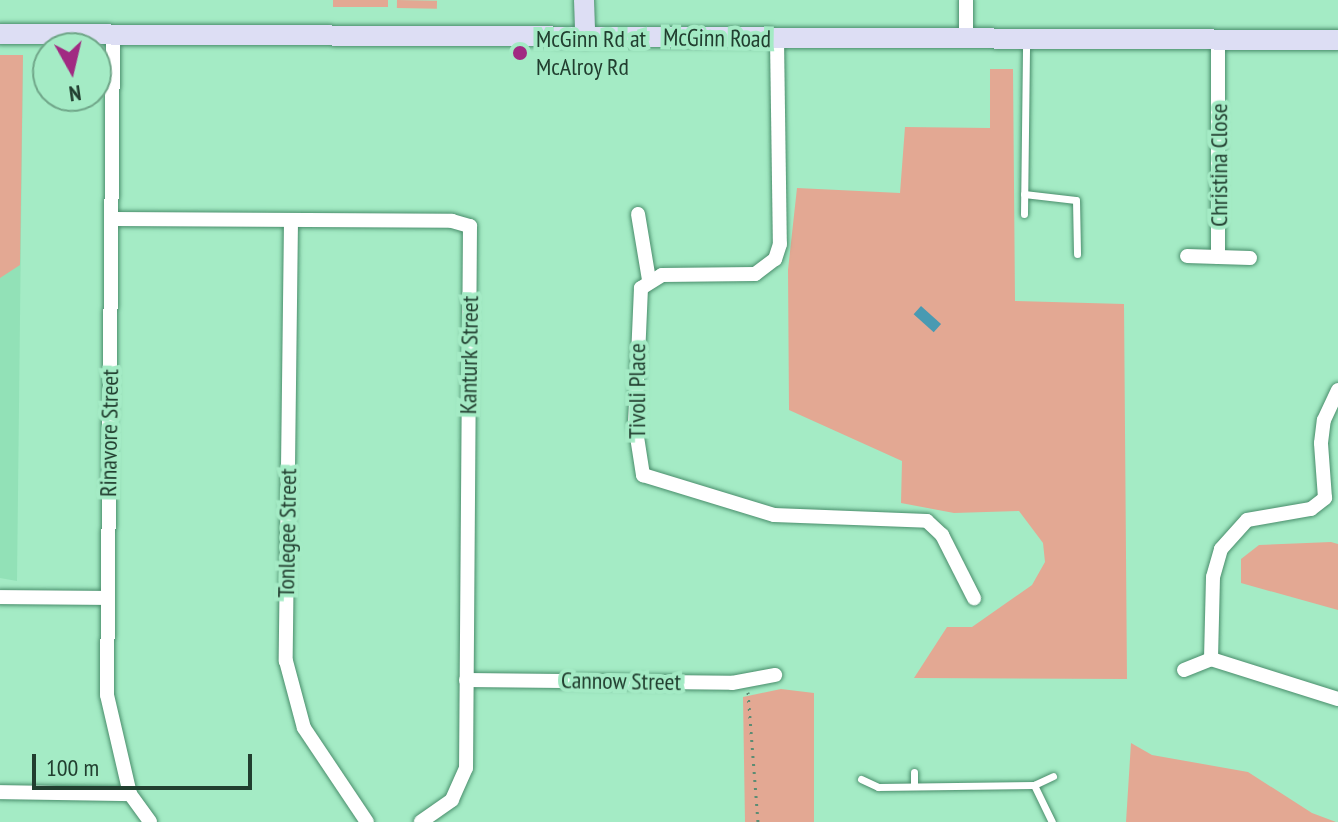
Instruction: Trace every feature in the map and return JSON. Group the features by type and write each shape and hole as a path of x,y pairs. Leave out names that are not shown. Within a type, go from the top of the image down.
{"street":[{"path":"584,0 585,38"},
{"path":"966,0 966,40"},
{"name":"McGinn Road","path":"0,34 1338,40"},
{"name":"Rinavore Street","path":"113,35 107,695 130,794 150,822"},
{"path":"638,214 639,243 649,280 662,275 755,274 775,259 780,244 777,39"},
{"name":"Christina Close","path":"1218,41 1218,257 1250,258"},
{"name":"Kanturk Street","path":"112,219 452,221 470,226 463,785 452,800 421,822"},
{"name":"Tonlegee Street","path":"291,221 286,661 304,728 367,822"},
{"path":"1187,256 1218,257"},
{"name":"Tivoli Place","path":"649,280 638,299 635,424 643,475 774,515 927,521 942,535 974,598"},
{"path":"1211,659 1215,563 1227,537 1247,520 1311,509 1331,501 1324,420 1338,390"},
{"path":"0,597 106,598"},
{"path":"1184,670 1211,659 1338,699"},
{"name":"Cannow Street","path":"466,680 746,680 775,675"},
{"path":"0,792 130,794"}],"lane":[{"path":"1024,214 1026,40"},
{"path":"1024,194 1076,200 1077,254"},
{"path":"914,772 914,786"},
{"path":"861,779 878,787 1034,785 1053,776"},
{"path":"1034,785 1052,822"}],"path":[{"path":"746,680 758,822"}],"shaded area":[{"path":"333,0 388,0 388,7 333,7"},
{"path":"397,0 437,1 437,9 397,8"},
{"path":"0,55 23,55 17,581 0,578"},
{"path":"0,55 23,55 20,265 0,278"},
{"path":"990,69 1013,69 1015,301 1124,304 1127,679 914,678 947,627 972,627 1032,585 1045,562 1043,543 1019,511 954,513 901,503 902,461 789,410 788,270 797,188 900,193 905,127 990,128"},
{"path":"1338,544 1338,610 1241,583 1241,559 1259,545"},
{"path":"781,689 814,693 814,822 745,822 743,697"},
{"path":"1131,743 1152,755 1248,772 1312,813 1336,822 1126,822"}],"water":[{"path":"921,306 941,324 934,332 914,314"}],"place":[{"name":"McGinn Rd at McAlroy Rd","path":"520,53"}]}
